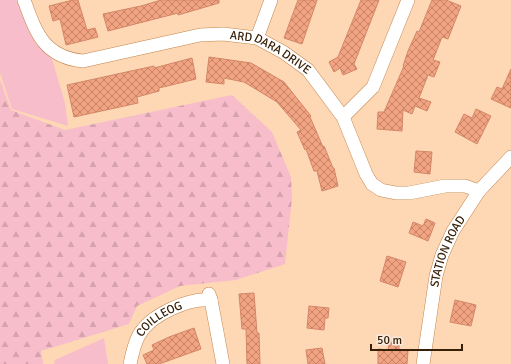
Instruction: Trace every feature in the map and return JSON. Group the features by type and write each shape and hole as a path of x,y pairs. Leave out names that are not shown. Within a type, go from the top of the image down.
{"street":[{"name":"ARD DARA DRIVE","path":"24,0 31,18 43,40 58,55 72,60 84,61 200,35 218,34 257,38 282,52 308,70 343,117 366,174 372,184 381,190 396,193 409,193 445,186 465,186 479,191"},
{"path":"257,38 271,0"},
{"path":"343,117 373,87 408,0"},
{"name":"STATION ROAD","path":"423,364 436,276 442,255 453,231 479,191 511,157"},
{"name":"COILLEOG","path":"130,364 139,334 148,323 173,308 210,297 223,364"}],"green space":[{"path":"0,0 18,0 36,44 52,59 65,103 68,126 12,109 0,73"},
{"path":"0,80 11,110 65,130 232,95 272,132 291,177 292,198 285,264 236,280 180,286 137,306 129,324 41,351 43,364 0,364"},
{"path":"104,338 108,364 54,364 55,360"}],"building":[{"path":"78,0 87,30 95,28 98,37 66,45 60,19 53,21 49,6"},
{"path":"161,0 219,0 219,3 178,15 178,13 108,31 103,14"},
{"path":"298,0 317,0 302,44 284,38"},
{"path":"361,0 379,0 354,64 357,69 343,75 340,68 334,72 329,62 338,57"},
{"path":"432,0 446,0 461,6 448,39 442,37 433,60 440,62 434,77 428,75 419,98 431,102 427,111 415,106 412,114 403,110 402,131 377,129 378,112 384,112 404,66 408,51 417,31 419,32"},
{"path":"209,57 251,63 284,82 311,116 310,117 323,147 324,146 334,168 338,186 322,191 317,171 314,171 306,149 305,150 297,132 301,130 277,102 244,82 224,78 224,84 206,82"},
{"path":"192,58 196,79 159,88 159,91 137,97 138,103 74,117 67,85 154,66 154,68"},
{"path":"511,69 511,108 491,99 497,87 502,89"},
{"path":"476,109 491,116 477,144 455,132 464,114 472,118"},
{"path":"416,151 432,152 430,174 414,172"},
{"path":"426,219 435,223 428,241 409,233 413,222 423,226"},
{"path":"387,256 406,262 398,287 380,281"},
{"path":"254,293 257,333 259,333 260,364 247,364 246,329 242,329 239,294"},
{"path":"455,300 476,305 471,326 450,322"},
{"path":"309,306 329,308 328,318 325,318 324,330 307,328"},
{"path":"194,328 201,349 159,364 147,364 143,355 154,350 152,345"},
{"path":"389,342 399,343 399,350 408,351 407,364 378,364 378,349 388,350"},
{"path":"322,348 325,364 308,364 306,350"}]}
